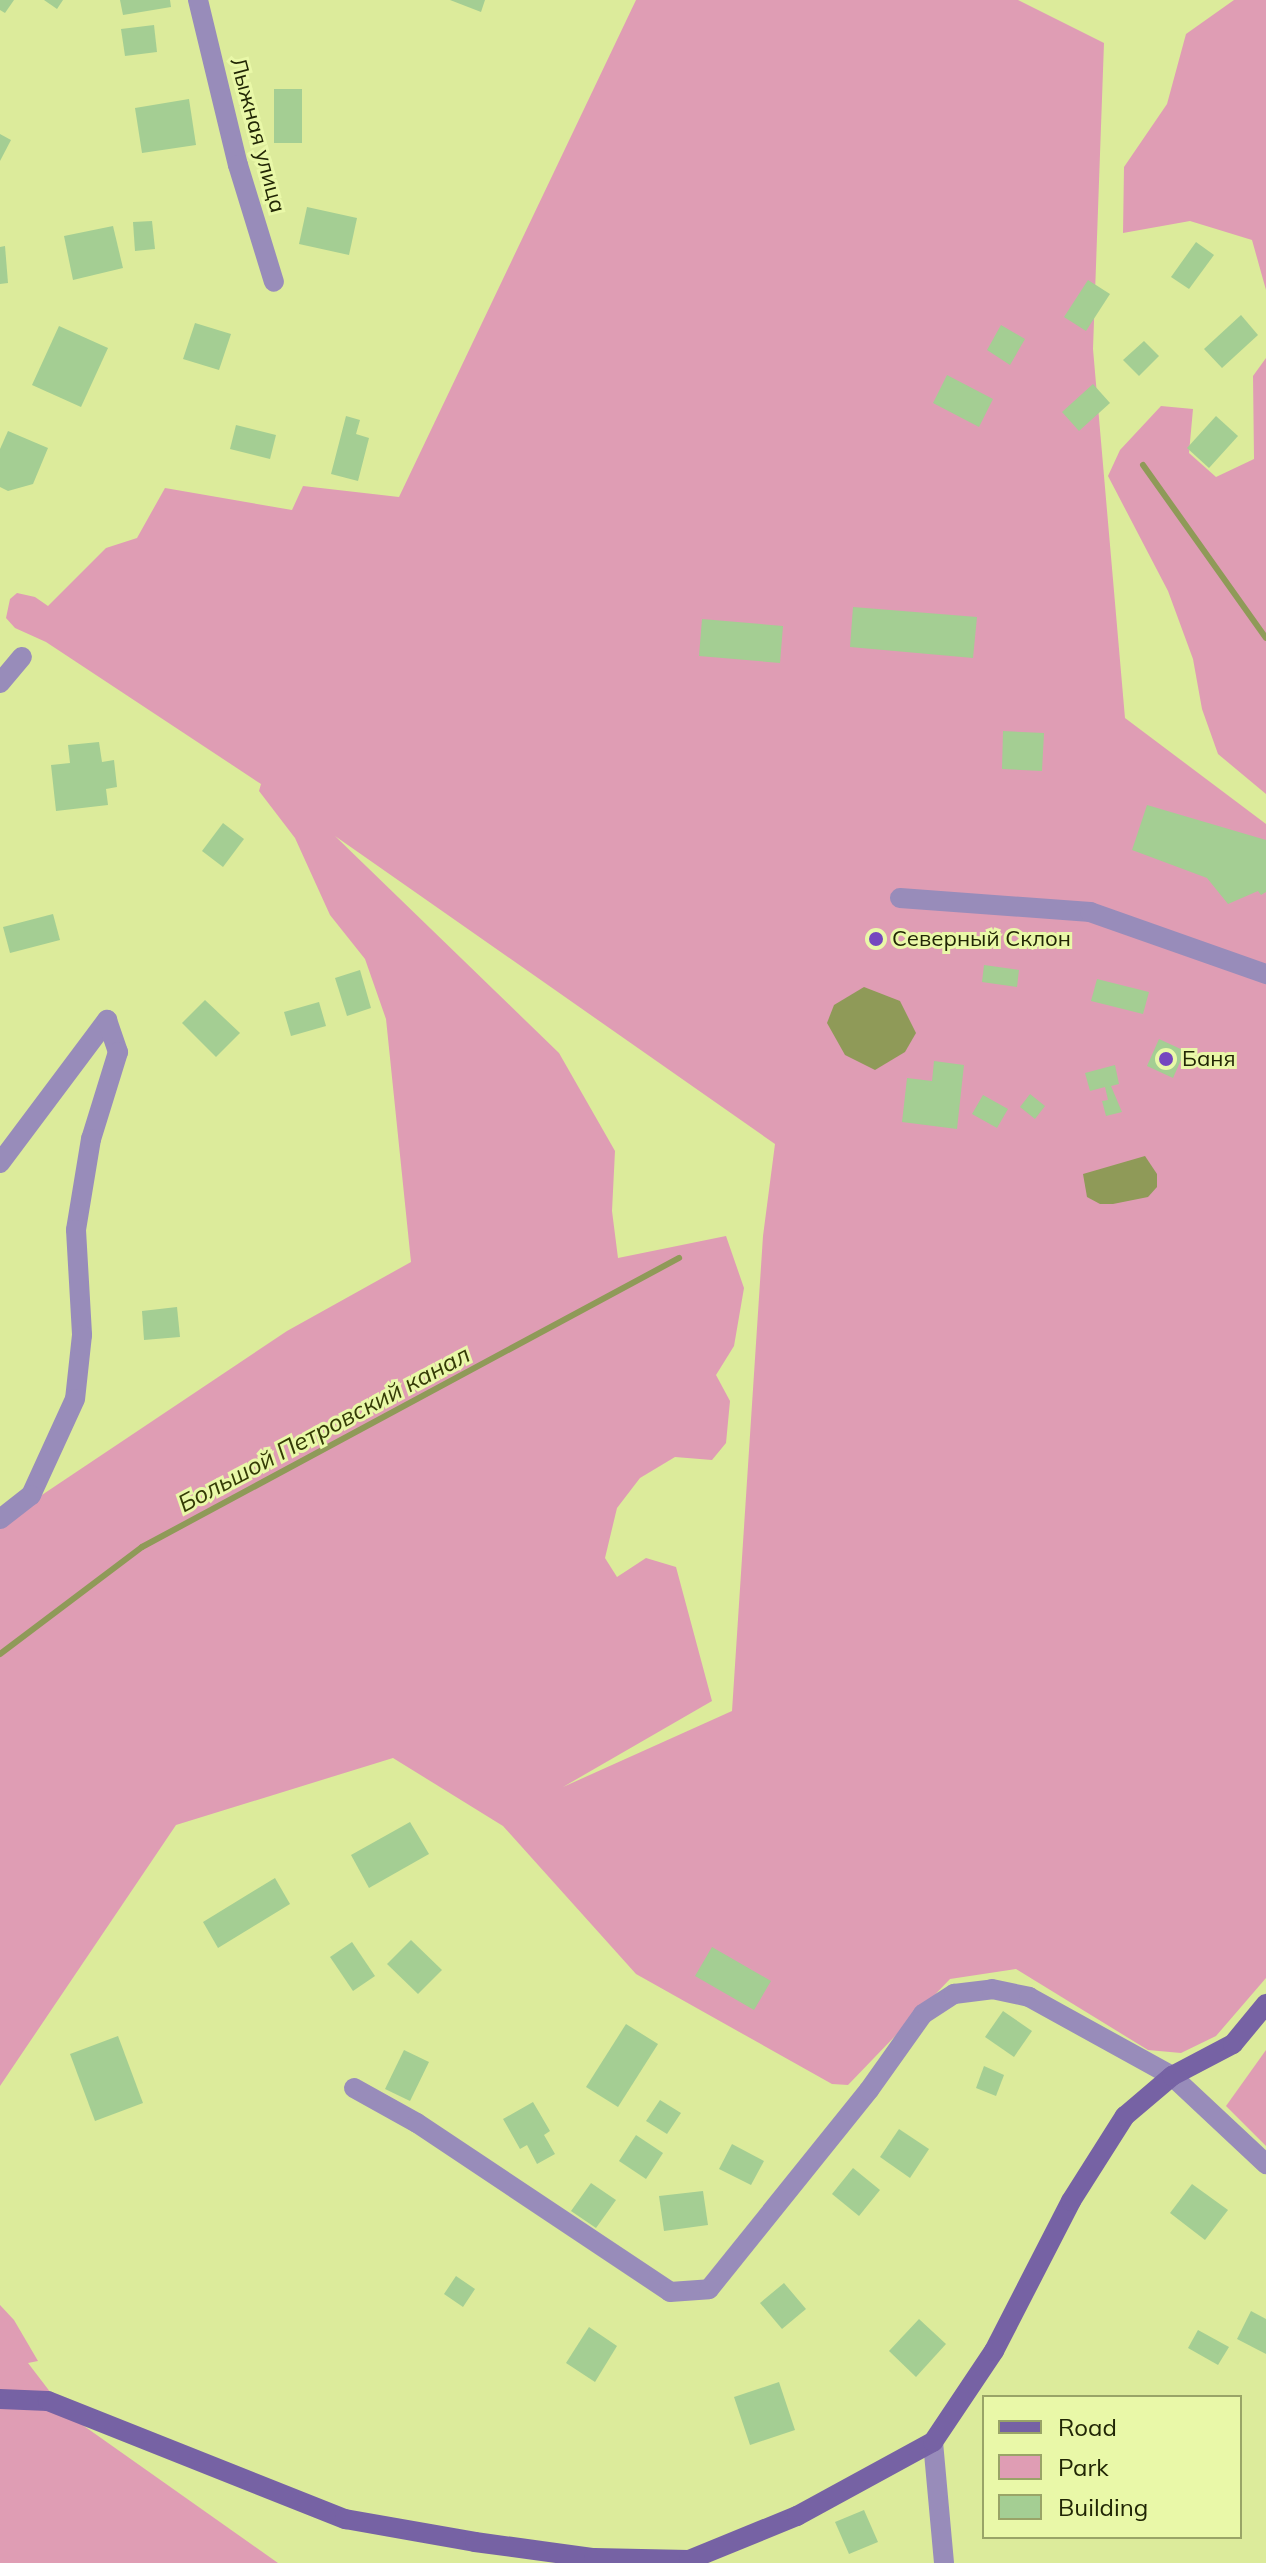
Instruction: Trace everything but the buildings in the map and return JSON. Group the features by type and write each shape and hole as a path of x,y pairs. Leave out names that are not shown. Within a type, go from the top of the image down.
{"street":[{"name":"Лыжная улица","path":"198,0 238,165 274,282"},
{"path":"0,683 22,657"},
{"path":"900,898 1090,912 1266,974"},
{"path":"0,1163 107,1020 118,1052 91,1139 76,1230 82,1335 75,1399 31,1495 0,1519"},
{"path":"354,2088 417,2123 670,2292 709,2289 869,2090 923,2014 954,1994 992,1989 1029,1997 1172,2076 1266,2164"},
{"path":"0,2399 48,2401 345,2519 475,2542 594,2558 689,2560 797,2516 933,2442 994,2351 1071,2201 1125,2116 1172,2076 1233,2044 1266,2004"},
{"path":"933,2442 944,2563"}],"green space":[{"name":"Северный Склон","path":"636,0 1018,0 1104,43 1093,349 1125,718 1266,824 1266,1978 1216,2036 1181,2053 1148,2050 1016,1969 950,1979 848,2085 832,2084 636,1974 503,1826 393,1758 176,1825 0,2086 0,1523 287,1331 411,1262 386,1019 365,959 330,915 295,838 259,791 261,784 46,642 15,628 6,618 10,599 17,593 35,597 48,606 106,548 137,538 165,488 292,510 303,486 399,497","holes":["335,836 775,1144 763,1236 732,1711 563,1787 712,1701 676,1567 646,1558 617,1577 605,1558 617,1508 640,1478 675,1457 712,1460 726,1443 730,1401 716,1375 734,1346 744,1288 726,1236 618,1258 612,1211 615,1151 559,1053"]},
{"path":"1234,0 1266,0 1266,290 1252,240 1190,221 1123,233 1124,167 1167,104 1186,34"},
{"path":"1266,358 1266,794 1218,754 1202,709 1193,659 1168,591 1108,476 1120,450 1161,406 1193,409 1189,453 1216,477 1254,459 1253,376"},
{"path":"1266,2050 1266,2146 1226,2106"},
{"path":"0,2305 14,2320 38,2361 28,2363 67,2414 278,2563 0,2563"}],"shaded area":[{"path":"864,987 900,1001 916,1033 905,1052 875,1070 845,1055 827,1023 834,1005"},
{"path":"1145,1156 1157,1174 1157,1187 1148,1197 1100,1204 1087,1197 1083,1174"}],"waterway":[{"path":"1143,465 1266,638"},
{"name":"Большой Петровский канал","path":"0,1654 142,1547 679,1258"}],"place":[{"name":"Северный Склон","path":"876,939"},
{"name":"Баня","path":"1166,1059"}]}
